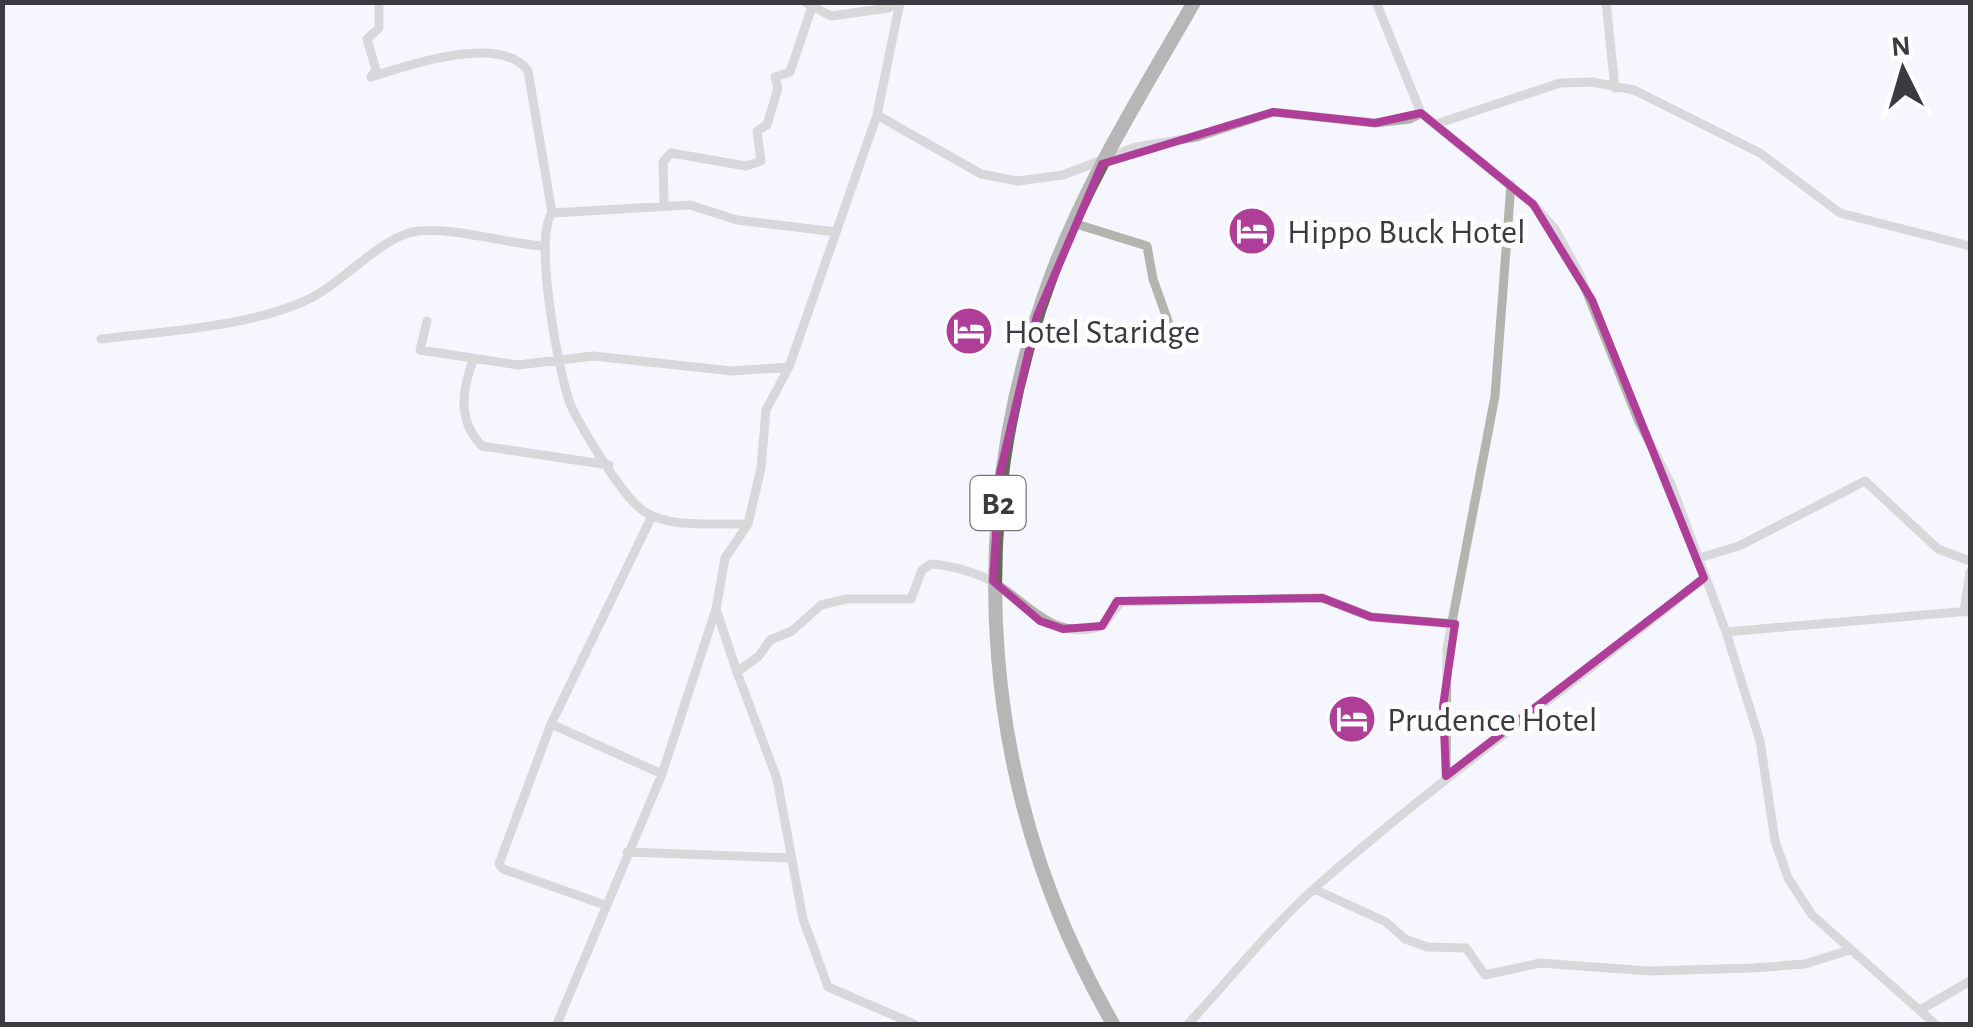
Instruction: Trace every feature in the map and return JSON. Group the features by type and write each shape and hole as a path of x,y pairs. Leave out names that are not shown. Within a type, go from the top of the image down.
{"highway":[{"name":"B2","path":"1113,1024 1052,902 1019,801 999,680 993,581 1000,473 1037,316 1073,223 1194,2"}],"street":[{"path":"379,2 379,28 367,39 376,70 371,78 405,66 500,53 528,71 552,213 544,227 542,246 571,406 637,506 652,516 748,524"},
{"path":"664,203 663,162 670,152 746,166 761,162 757,131 767,125 778,88 775,77 790,72 809,4 831,16 889,8 898,2"},
{"path":"557,1024 662,774 716,608 725,558 748,524 761,468 766,410 788,367 877,115 898,2"},
{"path":"1376,2 1421,113 1511,184 1544,216 1568,250 1638,422 1671,484 1726,632 1760,741 1776,841 1788,878 1812,915 1935,1024"},
{"path":"1606,2 1615,88"},
{"path":"1436,124 1560,84 1592,82 1634,90 1760,153 1840,213 1970,246"},
{"path":"877,115 981,174 1003,180 1063,176 1102,164 1136,147 1197,136 1272,112 1375,123 1421,113"},
{"path":"1446,776 1444,706 1448,648 1495,396 1511,184"},
{"path":"552,213 664,203 690,205 737,220 836,232"},
{"path":"1073,223 1147,246 1153,279 1174,336"},
{"path":"101,340 213,324 291,307 313,298 408,233 434,231 542,246"},
{"path":"428,321 420,350 473,360 518,365 638,358 754,372 788,367"},
{"path":"473,360 462,389 464,417 482,446 609,465"},
{"path":"1699,558 1739,546 1865,481 1938,550 1970,561"},
{"path":"605,905 503,869 499,864 551,724 652,516"},
{"path":"737,672 759,656 770,640 792,631 821,605 846,600 912,599 922,570 931,564 993,581 1040,621 1064,629 1102,626 1121,602 1210,598 1322,598 1371,617 1454,624"},
{"path":"1726,632 1968,611 1970,572"},
{"path":"1188,1024 1314,889 1446,776 1602,662 1704,578"},
{"path":"716,608 777,779 803,919 828,987 914,1024"},
{"path":"551,724 662,774"},
{"path":"627,852 791,858"},
{"path":"1314,889 1386,922 1405,940 1427,947 1466,948 1486,975 1540,963 1649,970 1753,968 1805,964 1850,950"},
{"path":"1920,1010 1970,980"}],"highlighted area":[{"path":"1273,112 1375,123 1421,113 1533,204 1592,300 1704,578 1446,776 1443,706 1455,624 1371,617 1322,598 1117,601 1102,626 1063,629 1040,621 993,581 1000,473 1037,316 1102,164"}],"place":[{"name":"Hippo Buck Hotel","path":"1252,231"},
{"name":"Hotel Staridge","path":"969,331"},
{"name":"Prudence Hotel","path":"1352,719"}]}
